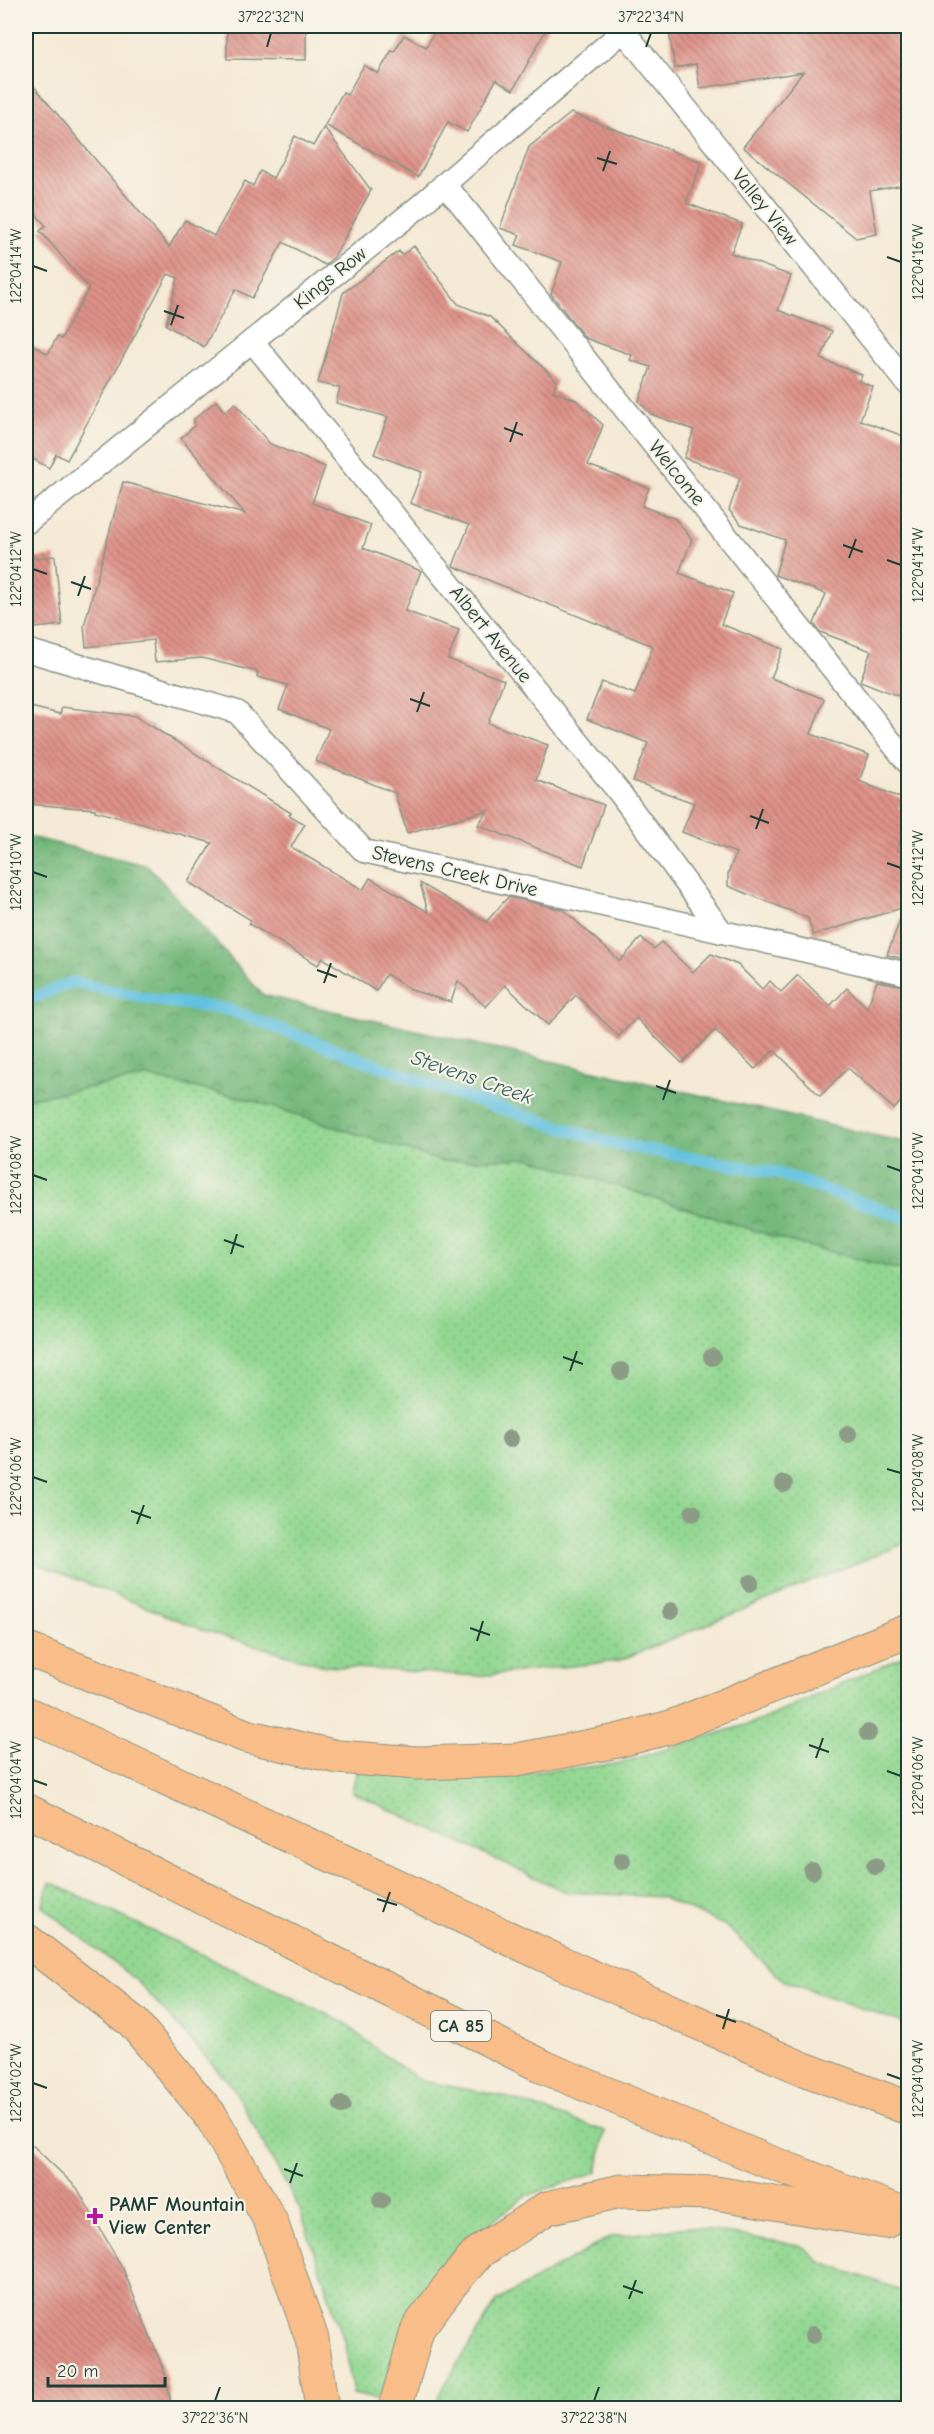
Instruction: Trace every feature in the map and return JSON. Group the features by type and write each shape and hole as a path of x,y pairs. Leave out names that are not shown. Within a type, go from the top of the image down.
{"highway":[{"path":"26,1649 246,1736 338,1756 418,1763 517,1760 617,1741 671,1727 909,1631"},
{"path":"26,1713 579,1971 804,2069 909,2108"},
{"name":"CA 85","path":"26,1810 546,2068 764,2160 909,2215"},
{"path":"26,1940 133,2022 212,2116 271,2222 312,2338 322,2409"},
{"path":"395,2409 418,2328 451,2284 479,2252 547,2208 621,2191 716,2193 909,2226"}],"lane":[{"name":"Kings Row","path":"26,523 443,185 602,51 626,28"},
{"name":"Valley View","path":"626,28 909,384"},
{"name":"Welcome","path":"443,185 473,218 909,763"},
{"name":"Albert Avenue","path":"252,341 619,792 722,932"},
{"name":"Stevens Creek Drive","path":"26,650 237,712 364,851 909,974"}],"green space":[{"path":"26,836 148,866 263,995 908,1143 908,1272 781,1239 530,1158 441,1161 248,1099 147,1077 26,1099"},
{"path":"147,1077 248,1099 441,1161 530,1158 781,1239 908,1272 908,1542 618,1661 479,1676 325,1666 203,1630 26,1559 26,1099"},
{"path":"908,1654 908,2025 784,1981 724,1925 661,1897 566,1892 352,1792 356,1772 480,1777 617,1764 762,1720"},
{"path":"50,1882 347,2024 376,2049 422,2081 503,2096 605,2131 597,2172 526,2196 455,2249 405,2323 380,2400 353,2394 345,2344 300,2210 232,2086 138,1982 42,1906"},
{"path":"688,2227 800,2245 822,2263 908,2292 908,2408 439,2408 438,2396 497,2301 610,2237"}],"building":[{"path":"227,26 306,26 306,60 227,59"},
{"path":"438,26 548,26 513,90 496,80 467,132 448,122 418,177 325,125 343,92 347,95 364,65 378,74 404,35 426,47"},
{"path":"668,26 784,26 785,31 817,26 909,26 909,184 870,191 877,234 856,238 743,147 803,72 700,88 696,64 675,68"},
{"path":"26,77 169,247 185,220 214,236 245,181 253,186 260,171 273,178 295,136 313,146 324,127 371,190 334,257 325,265 283,242 252,298 236,289 204,347 166,325 178,278 168,274 67,460 56,454 49,468 26,455 26,341 48,354 57,337 61,339 89,288 40,231 46,226 26,202"},
{"path":"571,113 702,162 686,203 742,224 731,253 791,276 778,310 832,331 821,359 862,375 859,381 873,387 860,420 909,438 909,700 860,681 871,651 820,632 814,624 826,594 775,575 785,540 741,524 729,510 740,478 684,458 694,430 651,414 639,401 651,367 630,360 632,355 585,338 551,294 562,262 516,245 520,235 500,228 529,147"},
{"path":"414,246 458,304 490,317 557,381 553,391 576,400 603,425 588,465 649,488 642,506 675,519 692,539 679,573 733,593 721,624 783,649 771,678 824,699 811,734 869,755 859,781 903,799 899,808 909,812 909,821 897,850 909,854 909,960 887,955 905,907 813,935 808,918 728,886 728,874 736,853 682,832 694,803 633,781 648,743 587,719 602,682 635,694 653,646 453,566 469,525 410,503 422,472 374,454 388,417 336,403 340,388 318,383 343,293 399,251 402,255"},
{"path":"216,401 225,412 235,403 270,444 325,467 312,503 371,525 363,548 421,571 405,611 459,630 448,659 504,680 488,723 548,745 536,780 604,805 583,866 478,825 488,810 407,833 395,793 316,761 329,729 279,709 288,685 257,677 258,672 202,658 155,662 153,640 86,647 84,626 123,482 245,514 181,438 194,426 194,419"},
{"path":"55,556 62,625 26,629 26,559"},
{"path":"26,706 60,714 62,707 135,716 305,824 291,847 363,890 370,878 428,912 420,883 486,922 508,897 564,910 620,961 641,938 654,949 661,942 693,972 711,954 738,965 762,989 770,981 781,992 798,975 830,1006 847,988 867,1008 877,981 909,987 909,1093 894,1109 848,1068 820,1096 774,1050 755,1069 715,1030 682,1063 636,1018 619,1036 576,995 548,1025 505,985 486,1007 458,981 451,1002 414,991 386,974 376,991 323,958 318,965 249,924 251,920 188,882 212,843 95,811 95,809 26,804"},
{"path":"26,2139 77,2188 123,2269 166,2376 172,2409 26,2409"}],"waterway":[{"name":"Stevens Creek","path":"26,1001 72,982 162,1001 226,1009 450,1092 610,1143 777,1173 908,1219"}],"place":[{"name":"PAMF Mountain View Center","path":"95,2216"}]}
